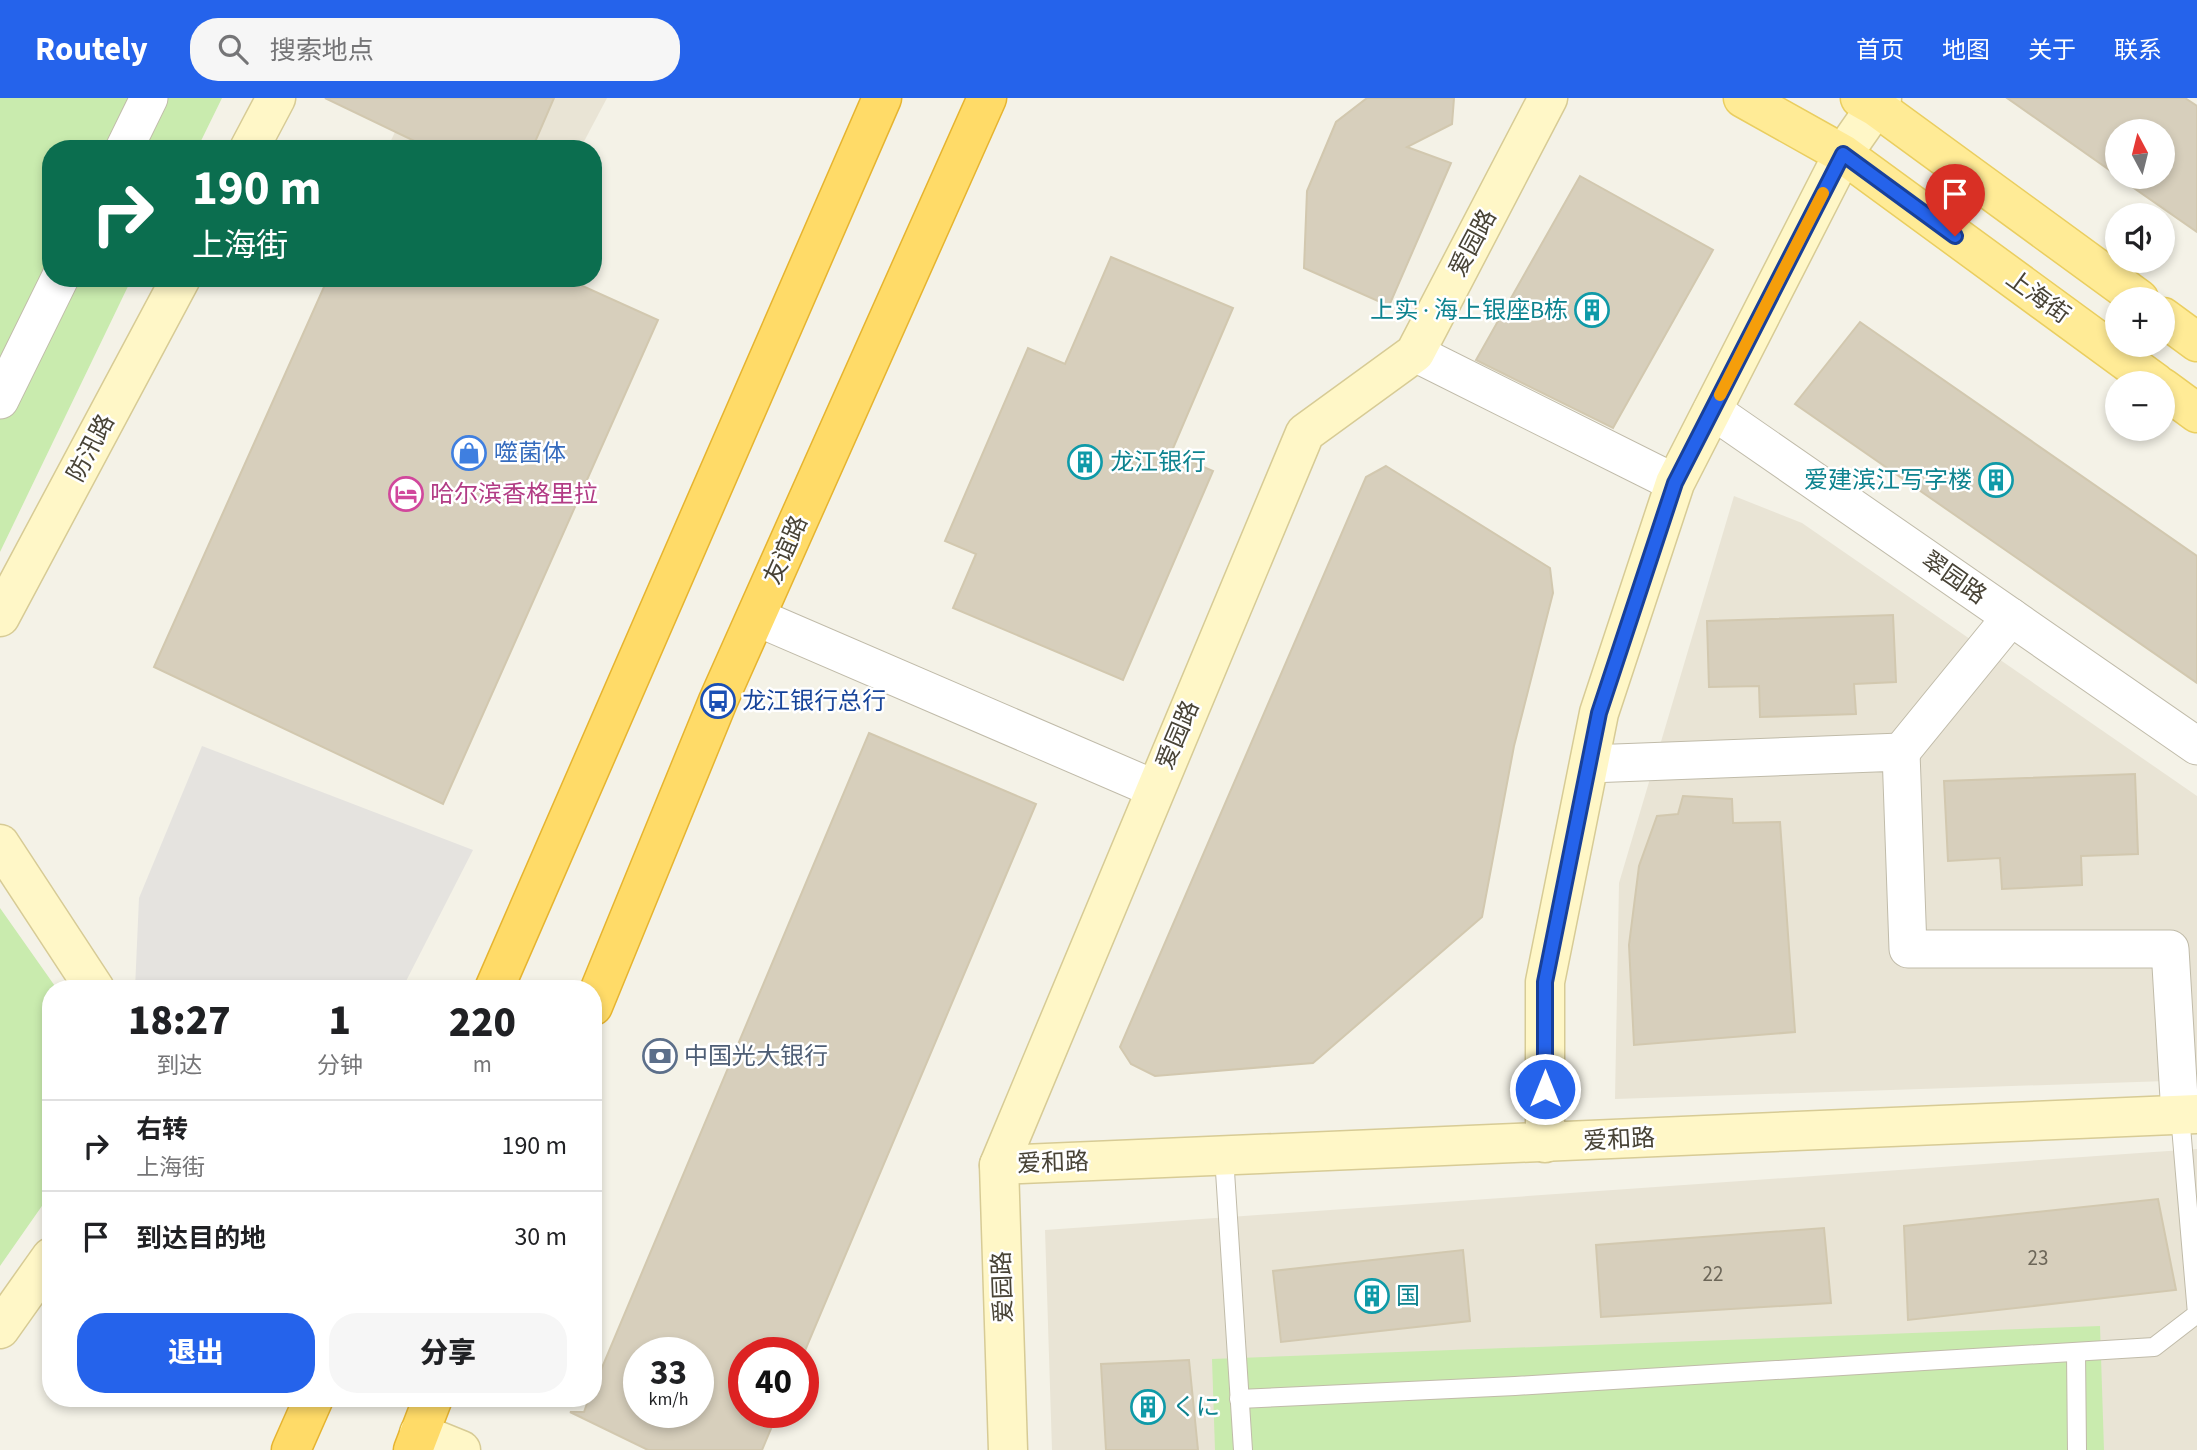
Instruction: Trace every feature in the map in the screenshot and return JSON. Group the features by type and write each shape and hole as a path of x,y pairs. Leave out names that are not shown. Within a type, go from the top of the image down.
{"highway":[{"path":"498,980 882,98"},
{"name":"友谊路","path":"602,984 718,701 987,98"},
{"path":"291,1450 310,1407"},
{"path":"416,1441 429,1407"}],"main road":[{"name":"上海街","path":"1743,98 1843,154 2140,371"},
{"path":"1873,101 2123,287"},
{"path":"2175,326 2197,342"},
{"path":"2175,397 2197,413"}],"street":[{"path":"128,140 149,98"},
{"path":"254,140 276,98"},
{"name":"爱园路","path":"1008,1450 999,1165 1305,433 1415,353 1548,98"},
{"path":"1545,1143 1545,982 1599,713 1675,483 1843,154 1873,101"},
{"path":"0,400 56,287"},
{"name":"防汛路","path":"0,617 176,287"},
{"path":"1415,353 1675,483"},
{"name":"翠园路","path":"1712,410 2197,746"},
{"path":"756,617 1155,789"},
{"path":"2011,617 1901,752 1908,949 2170,950 2189,1114"},
{"path":"1588,764 1901,752"},
{"path":"0,844 89,980"},
{"name":"爱和路","path":"999,1165 2189,1114"},
{"path":"0,1329 42,1270"},
{"path":"416,1441 461,1450"}],"lane":[{"path":"1239,1399 2154,1347 2197,1314 2189,1114"},
{"path":"1224,1156 1243,1450"},
{"path":"2076,1352 2077,1450"}],"shaded area":[{"path":"411,98 607,98 585,140 391,140"},
{"path":"1734,496 1802,523 2197,796 2197,1080 1615,1099 1619,883"},
{"path":"202,746 473,850 407,980 135,980 139,898"},
{"path":"2197,1149 2197,1450 1052,1450 1045,1230"}],"green space":[{"path":"0,98 222,98 201,140 42,140 42,287 128,287 0,552"},
{"path":"0,908 51,980 42,980 42,1206 0,1266"},
{"path":"2100,1326 2104,1450 1215,1450 1212,1359"}],"building":[{"path":"325,98 554,98 536,140 412,140"},
{"path":"1367,98 1454,98 1452,124 1407,147 1451,163 1389,306 1304,268 1307,191 1336,122"},
{"path":"2007,98 2185,98 2197,106 2197,232 2175,217 2175,203 2155,203 2135,189 2175,189 2175,119 2105,119 2105,167"},
{"name":"上实 · 海上银座B栋","path":"1580,176 1713,250 1613,428 1476,360"},
{"name":"龙江银行","path":"1111,257 1233,308 1171,453 1213,471 1123,680 953,608 976,554 945,541 1028,348 1065,364"},
{"name":"哈尔滨香格里拉","path":"324,287 585,287 658,320 443,804 154,667"},
{"name":"爱建滨江写字楼","path":"1860,322 2197,556 2197,683 1795,404"},
{"path":"1386,466 1550,568 1553,593 1514,746 1482,917 1313,1063 1155,1076 1131,1064 1120,1047 1366,477"},
{"path":"1893,615 1896,682 1854,684 1856,714 1760,717 1759,686 1709,687 1707,621"},
{"path":"869,733 1036,804 811,1337 728,1337 728,1428 771,1428 762,1450 648,1450 570,1412 584,1412 586,1407 602,1407 602,1368"},
{"path":"2135,774 2138,854 2081,856 2082,885 2002,889 2000,858 1948,861 1944,781"},
{"path":"1683,796 1732,799 1733,823 1780,822 1795,1032 1634,1045 1629,945 1639,866 1657,816 1678,814"},
{"path":"2158,1199 2176,1290 1908,1320 1904,1226"},
{"path":"1824,1228 1831,1303 1601,1317 1596,1245"},
{"name":"国","path":"1463,1250 1470,1321 1281,1342 1273,1271"},
{"name":"くに","path":"1189,1360 1198,1450 1106,1450 1101,1364"}],"slow traffic":[{"path":"1720,395 1823,193"}],"place":[{"name":"上实 · 海上银座B栋","path":"1592,310"},
{"name":"噬菌体","path":"469,453"},
{"name":"龙江银行","path":"1085,462"},
{"name":"爱建滨江写字楼","path":"1996,480"},
{"name":"哈尔滨香格里拉","path":"406,494"},
{"name":"龙江银行总行","path":"718,701"},
{"name":"中国光大银行","path":"660,1056"},
{"name":"国","path":"1372,1296"},
{"name":"くに","path":"1148,1407"}],"route":[{"path":"1545,1089 1545,982 1599,713 1675,483 1843,154 1955,236"}]}
